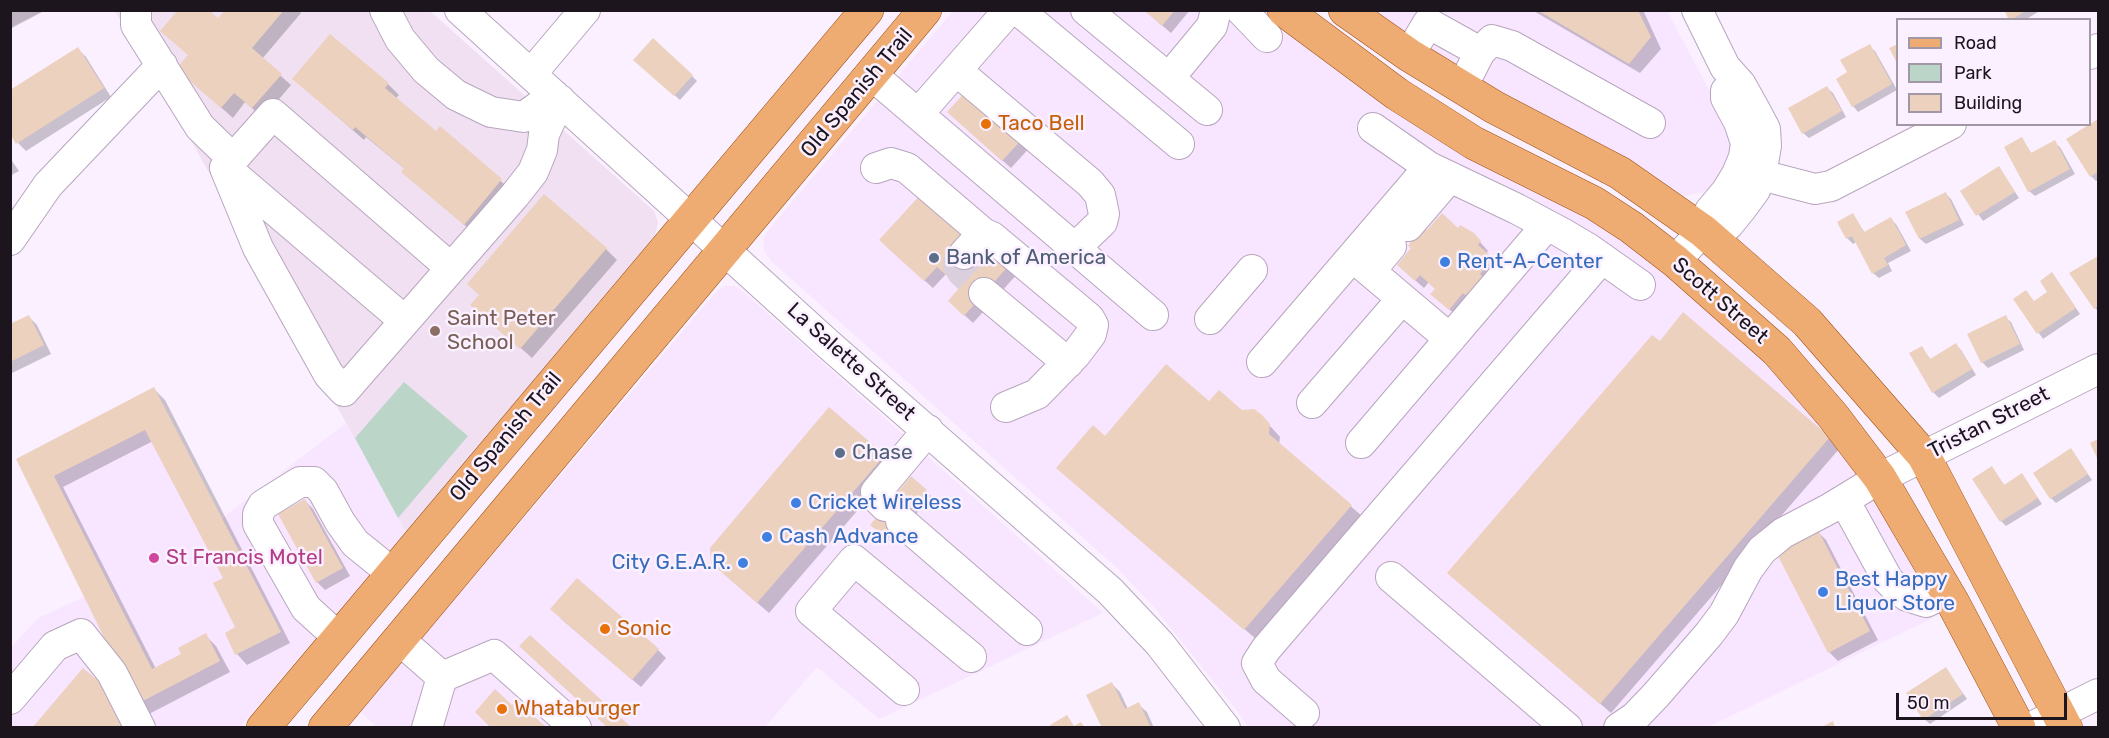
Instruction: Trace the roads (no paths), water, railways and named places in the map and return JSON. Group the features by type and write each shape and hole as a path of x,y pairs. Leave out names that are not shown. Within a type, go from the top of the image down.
{"main road":[{"name":"Old Spanish Trail","path":"278,722 339,638 435,521 867,10"},
{"name":"Old Spanish Trail","path":"325,728 925,10"},
{"name":"Scott Street","path":"1345,10 1409,55 1494,107 1620,173 1703,231 1807,322 1921,445 2052,723"},
{"name":"Scott Street","path":"1276,24 1320,39 1397,94 1474,143 1594,203 1631,227 1675,261 1777,351 1833,416 1880,478 1947,592 2019,728"},
{"path":"1397,94 1409,55"},
{"path":"435,521 471,554"}],"street":[{"path":"136,10 136,25 152,76 200,127 229,164 405,321"},
{"path":"385,10 400,39 426,70 456,95 490,112 524,117 557,98"},
{"name":"La Salette Street","path":"460,10 828,344 1110,591 1160,644 1225,728"},
{"path":"531,74 585,10"},
{"path":"918,114 1009,10"},
{"path":"1018,10 1179,144"},
{"path":"1086,10 1207,110"},
{"path":"1169,78 1212,26 1216,10"},
{"path":"1241,10 1276,24"},
{"path":"1697,10 1725,67 1741,85 1765,129 1766,157 1755,190 1728,225 1703,231"},
{"path":"1409,55 1421,16 1480,52"},
{"path":"1462,87 1480,52 1492,40 1512,46 1650,123"},
{"path":"1675,261 1703,231 1710,211 1726,192 1744,157 1746,142 1739,122 1726,98 1725,67"},
{"path":"957,71 1090,183 1100,195 1104,214 1102,222 1075,248"},
{"path":"872,75 1153,315"},
{"path":"10,240 48,185 152,76"},
{"path":"229,164 258,248 329,375 344,391 515,195 532,172 542,150 544,134 557,98"},
{"path":"229,164 273,114 450,268"},
{"path":"1761,175 1815,189 1831,186 1947,126"},
{"path":"1373,128 1440,172 1547,225 1602,258 1640,285"},
{"path":"876,168 891,163 907,168 973,244 992,237 1089,318 1093,326 1091,334 1068,363 1037,394 1006,407"},
{"path":"1362,264 1399,236 1440,172"},
{"path":"1263,362 1362,264 1440,172"},
{"path":"1517,209 1538,175"},
{"path":"1361,444 1547,225"},
{"path":"1304,713 1266,680 1257,663 1266,649 1602,258"},
{"path":"1362,264 1450,339"},
{"path":"1210,319 1252,270"},
{"path":"984,293 1068,363"},
{"path":"1312,402 1402,299"},
{"name":"Tristan Street","path":"1619,728 1635,717 1710,633 1724,614 1748,569 1762,550 1783,533 1880,478 1921,445 2098,369"},
{"path":"928,430 876,492 878,500 1027,630"},
{"path":"339,638 306,608 258,524 258,514 263,505 300,482 314,482 323,490 340,522 355,543 392,573"},
{"path":"1844,500 1894,587 1907,596 1926,602 1947,592"},
{"path":"903,690 811,611 854,560 971,657"},
{"path":"1391,577 1567,728"},
{"path":"10,699 56,646 81,634 112,673 140,728"},
{"path":"400,640 442,677"},
{"path":"442,677 494,655 576,728"},
{"path":"427,728 442,677"},
{"path":"2052,723 2098,694"}],"tunnel":[{"path":"964,254 958,265 962,272 984,293"}],"place":[{"name":"Taco Bell","path":"986,124"},
{"name":"Bank of America","path":"934,258"},
{"name":"Rent-A-Center","path":"1445,262"},
{"name":"Saint Peter School","path":"435,331"},
{"name":"Chase","path":"840,453"},
{"name":"Cricket Wireless","path":"796,503"},
{"name":"Cash Advance","path":"767,537"},
{"name":"St Francis Motel","path":"154,558"},
{"name":"City G.E.A.R.","path":"743,563"},
{"name":"Best Happy Liquor Store","path":"1823,592"},
{"name":"Sonic","path":"605,629"},
{"name":"Whataburger","path":"502,709"}]}
